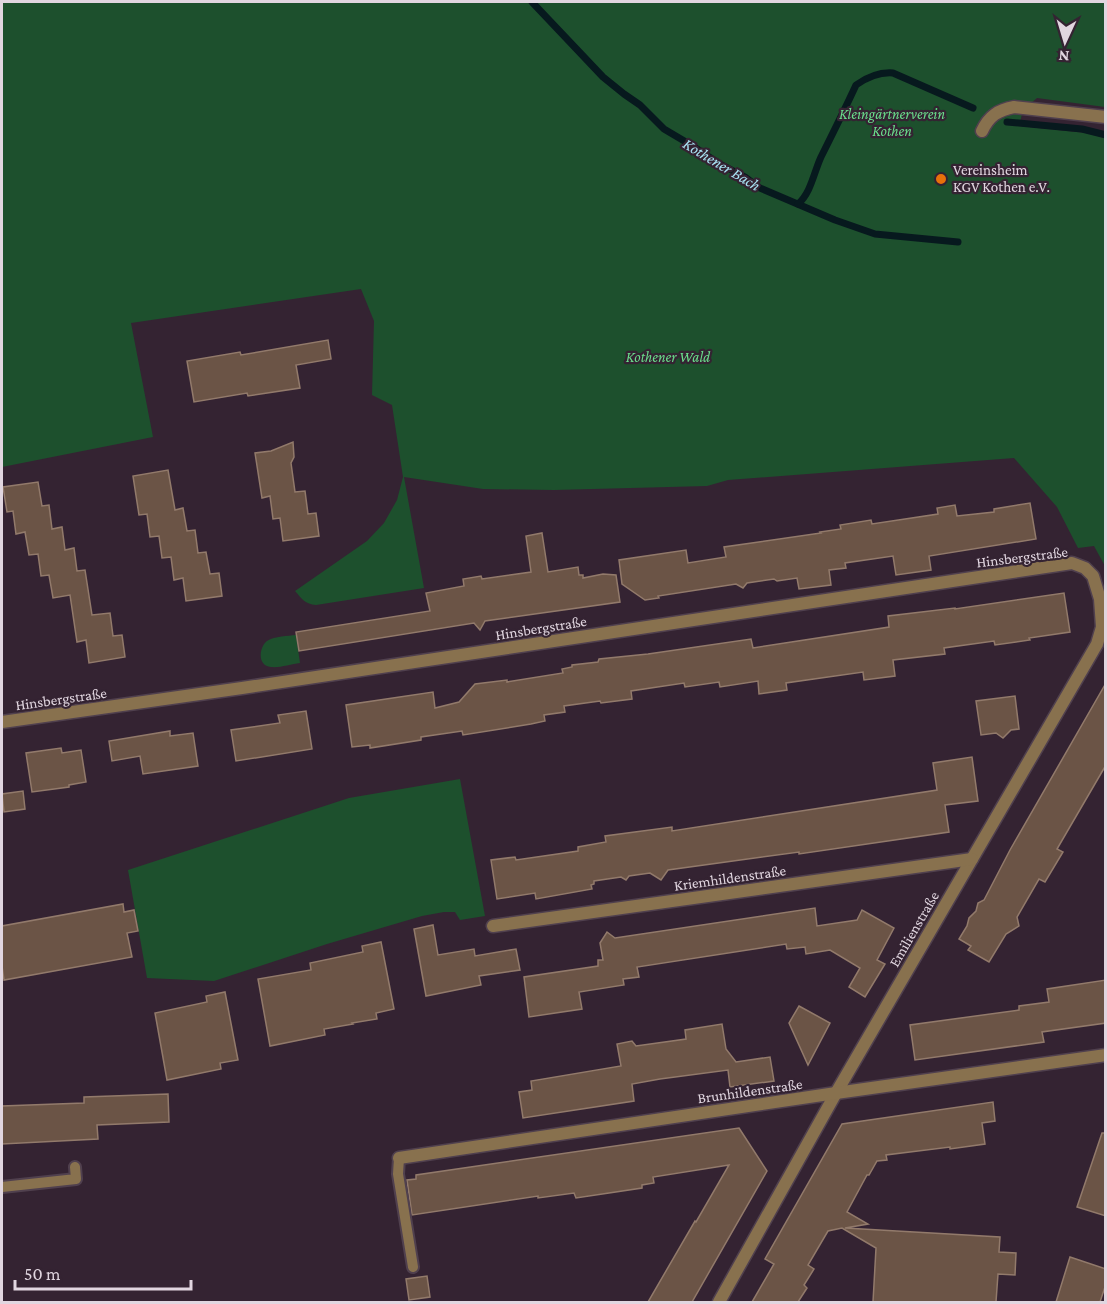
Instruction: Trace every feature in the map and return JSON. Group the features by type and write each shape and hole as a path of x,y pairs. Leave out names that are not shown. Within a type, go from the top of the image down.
{"street":[{"path":"982,131 993,114 1014,107 1106,117"},
{"name":"Hinsbergstraße","path":"2,722 1072,563 1084,568"},
{"name":"Emilienstraße","path":"719,1302 836,1093 1097,644 1102,627 1100,599 1092,576 1084,568"},
{"name":"Kriemhildenstraße","path":"493,926 972,860"},
{"name":"Brunhildenstraße","path":"399,1158 1106,1055"}],"lane":[{"path":"399,1158 398,1174 413,1268"},
{"path":"2,1187 76,1179 75,1167"}],"green space":[{"path":"2,2 1105,2 1105,107 1037,98 1023,110 1019,126 1105,135 1105,566 1094,546 1078,548 1057,507 1014,458 728,480 707,486 554,490 483,489 404,477 424,588 316,605 309,604 295,591 367,541 384,523 397,500 403,477 392,405 372,395 374,321 361,289 131,323 153,437 2,467"},
{"path":"296,635 300,663 274,667 263,663 261,652 267,641"},
{"path":"460,779 485,916 460,920 455,912 444,912 422,916 214,981 147,978 128,870 349,798"}],"building":[{"path":"328,340 331,359 296,365 300,388 248,396 247,393 194,402 187,361 240,352 241,355"},
{"path":"293,442 294,457 291,463 295,492 305,491 308,514 316,513 319,536 283,541 280,518 273,519 270,496 262,498 255,453 271,451"},
{"path":"168,470 175,510 183,508 187,531 195,530 198,553 206,552 210,574 219,573 222,596 186,601 183,578 174,580 171,557 162,558 159,536 150,537 147,514 139,515 133,476"},
{"path":"38,482 42,506 49,505 52,529 62,527 65,550 74,548 77,571 85,570 92,615 110,613 113,636 122,635 125,657 89,663 86,640 77,642 70,595 53,598 49,575 41,576 38,554 29,555 25,532 16,534 13,511 7,512 3,487"},
{"path":"1030,503 1036,539 929,556 931,570 896,575 893,556 845,563 846,568 829,570 831,585 799,589 797,578 777,581 774,579 747,583 743,588 736,584 645,600 622,584 619,560 686,550 688,563 726,557 724,547 821,533 841,529 840,525 871,520 872,524 938,514 937,508 955,505 957,516 994,512 994,509"},
{"path":"542,533 548,572 578,567 579,575 583,575 583,578 603,574 616,575 620,602 485,621 480,630 474,623 299,651 296,632 430,611 426,593 464,586 463,579 481,576 482,579 531,572 526,536"},
{"path":"1064,593 1070,632 995,645 994,641 944,648 945,654 893,660 895,676 864,680 863,672 786,683 787,690 759,694 758,681 720,687 719,682 685,687 684,683 631,691 632,699 564,706 565,712 544,715 545,721 531,724 463,735 462,731 421,737 421,740 370,748 370,745 352,747 346,705 433,692 435,708 459,702 475,684 507,680 507,682 563,673 562,669 572,667 572,665 598,662 599,659 751,639 753,648 889,627 888,616"},
{"path":"1106,683 1106,765 1057,849 1063,852 1045,882 1039,879 1017,917 1019,926 1006,934 989,962 968,950 971,946 959,939 969,918 976,911 978,903 984,900 1010,850"},
{"path":"1015,696 1019,729 1011,730 1003,738 996,733 981,735 976,701"},
{"path":"306,711 312,749 236,761 231,730 280,723 278,715"},
{"path":"170,731 170,736 193,733 198,766 143,774 140,756 112,761 109,741"},
{"path":"61,748 62,753 81,750 86,782 69,785 69,787 32,792 26,753"},
{"path":"972,757 978,801 945,805 949,832 668,870 661,880 650,873 629,876 626,880 621,877 594,881 591,885 592,889 536,899 535,893 497,899 491,860 515,857 516,860 578,851 578,847 606,842 605,836 672,827 672,831 937,790 933,763"},
{"path":"23,791 25,809 4,812 2,794"},
{"path":"123,904 124,912 134,910 138,931 127,933 132,957 4,980 2,926"},
{"path":"815,908 817,926 857,920 862,910 894,928 877,960 885,964 865,997 849,987 860,968 830,950 806,954 805,947 787,949 786,944 637,967 639,977 623,979 624,985 579,992 582,1009 529,1017 524,977 598,966 598,960 603,960 600,943 607,932 615,938"},
{"path":"433,925 438,955 474,949 475,956 516,949 520,970 479,976 481,985 426,996 414,929"},
{"path":"381,942 394,1009 376,1013 377,1019 324,1029 325,1035 270,1046 258,979 311,970 310,963 363,952 362,946"},
{"path":"1106,980 1106,1023 1042,1032 1044,1042 915,1060 910,1025 1019,1010 1019,1006 1049,1002 1047,989"},
{"path":"225,992 238,1060 220,1063 221,1069 167,1080 155,1013 207,1002 206,996"},
{"path":"799,1006 830,1023 808,1065 789,1023"},
{"path":"722,1024 726,1049 736,1062 770,1057 774,1081 730,1087 728,1070 660,1079 632,1084 634,1101 523,1118 519,1092 532,1090 531,1081 621,1066 617,1044 632,1041 636,1046 686,1039 685,1030"},
{"path":"168,1094 169,1122 97,1125 98,1139 2,1144 2,1106 84,1103 84,1097"},
{"path":"993,1102 995,1121 982,1123 985,1144 886,1155 887,1160 877,1161 847,1212 868,1224 845,1228 1000,1237 999,1252 1016,1253 1015,1275 998,1274 996,1302 873,1302 876,1248 842,1228 828,1231 808,1265 814,1269 804,1285 807,1288 798,1302 752,1302 774,1264 765,1259 842,1124"},
{"path":"739,1128 767,1171 692,1302 648,1302 729,1165 653,1177 654,1183 642,1185 642,1188 576,1198 574,1193 538,1198 538,1196 412,1215 407,1180 416,1179 416,1175"},
{"path":"1102,1133 1106,1133 1106,1216 1077,1207"},
{"path":"1070,1257 1106,1269 1106,1284 1100,1302 1056,1302"},
{"path":"427,1276 430,1297 409,1300 406,1279"}],"waterway":[{"name":"Kothener Bach","path":"532,2 603,77 640,105 664,129 760,188 835,220 875,234 958,242"},
{"path":"798,204 809,188 821,157 856,85 864,80 893,73 973,108"},
{"path":"1007,122 1082,129 1106,135"}],"place":[{"name":"Vereinsheim KGV Kothen e.V.","path":"941,179"}],"park label":[{"name":"Kleingärtnerverein Kothen","path":"892,122"},
{"name":"Kothener Wald","path":"668,357"}]}
